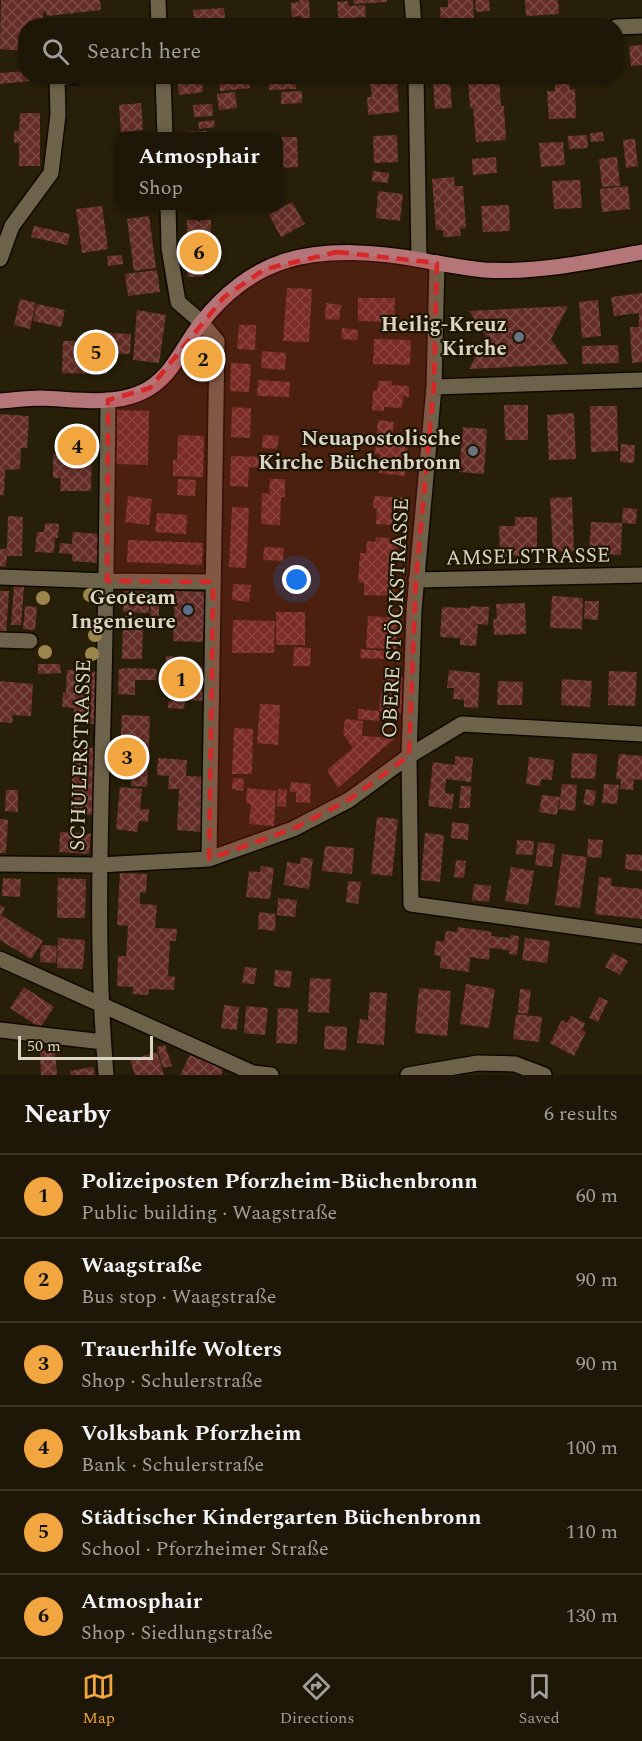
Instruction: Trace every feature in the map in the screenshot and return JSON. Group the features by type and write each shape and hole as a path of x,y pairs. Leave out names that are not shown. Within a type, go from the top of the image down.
{"main road":[{"path":"0,401 38,398 108,400 128,397 150,388 177,360 201,322 224,297 265,268 285,261 337,252 419,259 482,270 517,271 586,263 642,252"}],"street":[{"path":"158,0 159,18"},
{"path":"412,0 413,18"},
{"path":"624,27 642,26"},
{"path":"0,259 6,223 51,173 58,115 57,84"},
{"path":"163,84 165,132"},
{"path":"416,84 419,259"},
{"path":"168,210 169,248 178,302 218,341 209,859"},
{"name":"OBERE STÖCKSTRASSE","path":"437,263 434,387 416,580 409,756 411,904 642,936"},
{"path":"434,387 642,380"},
{"name":"SCHULERSTRASSE","path":"106,1075 101,1005 99,865 107,581 108,400"},
{"name":"AMSELSTRASSE","path":"416,580 642,575"},
{"path":"0,577 70,583 213,582"},
{"path":"0,640 30,641"},
{"path":"0,864 99,865 209,859 294,830 349,800 409,756 462,724 642,734"},
{"path":"0,959 253,1074 271,1075"},
{"path":"0,1030 103,1042"},
{"path":"408,1075 478,1063 515,1064 544,1075"}],"highlighted area":[{"path":"337,252 437,263 434,387 416,580 409,756 349,800 293,829 209,859 213,582 107,581 108,400 150,388 224,297 265,269"}],"building":[{"path":"1,0 100,0 101,10 47,16 46,11 43,13 43,18 18,18 18,50 0,49"},
{"path":"299,0 309,0 310,18 292,17 291,3 300,2"},
{"path":"353,0 387,0 387,2 354,4"},
{"path":"448,0 473,0 474,18 441,18 440,7 448,7"},
{"path":"475,0 489,0 490,11 476,12"},
{"path":"525,0 558,0 559,14 526,16"},
{"path":"348,1 349,6 365,5 366,17 338,18 337,2"},
{"path":"224,8 225,18 194,18 193,10"},
{"path":"642,45 642,65 631,66 629,46"},
{"path":"18,72 18,82 0,84 0,73"},
{"path":"178,84 202,84 203,92 179,95"},
{"path":"220,84 250,84 250,88 220,91"},
{"path":"269,84 296,84 296,89 269,90"},
{"path":"370,84 397,84 399,112 368,115 367,97 372,97"},
{"path":"433,84 450,84 452,108 435,109"},
{"path":"468,84 500,84 501,106 504,106 506,140 476,142 473,108 470,108"},
{"path":"555,84 570,84 570,90 575,89 576,118 549,119 547,91 555,91"},
{"path":"302,91 302,103 281,104 281,92"},
{"path":"235,92 237,108 219,110 217,94"},
{"path":"141,103 143,130 121,132 119,105"},
{"path":"212,104 213,116 194,117 193,105"},
{"path":"20,113 40,113 40,166 19,166 19,143 14,143 14,131 19,131"},
{"path":"214,120 215,127 199,129 198,122"},
{"path":"603,132 604,141 591,142 590,133"},
{"path":"397,135 398,162 374,163 373,136"},
{"path":"587,135 588,148 569,149 568,136"},
{"path":"283,137 297,137 298,167 283,168"},
{"path":"635,139 638,166 626,168 623,140"},
{"path":"563,142 565,165 541,167 539,143"},
{"path":"496,157 497,173 473,175 472,159"},
{"path":"617,157 620,186 602,187 599,159"},
{"path":"373,171 389,173 388,183 372,181"},
{"path":"454,177 455,186 463,186 466,228 460,229 461,236 443,237 443,230 436,230 432,179"},
{"path":"580,180 582,208 554,209 552,181"},
{"path":"628,186 630,209 602,212 600,189"},
{"path":"378,191 403,194 400,221 376,218"},
{"path":"292,202 305,224 281,237 269,215 283,210 283,207"},
{"path":"509,205 510,231 483,232 481,206"},
{"path":"102,206 108,249 82,253 76,209"},
{"path":"149,216 156,268 134,271 127,219"},
{"path":"187,220 211,220 211,249 219,249 218,262 210,262 210,269 203,269 203,277 187,277"},
{"path":"34,226 70,234 67,245 31,237"},
{"path":"122,255 123,264 108,266 107,256"},
{"path":"157,270 160,292 128,296 125,274"},
{"path":"287,288 312,289 309,342 283,341"},
{"path":"642,293 642,362 632,363 630,327 639,327 639,313 614,316 611,297"},
{"path":"358,298 395,298 394,322 358,321"},
{"path":"20,299 36,303 30,329 14,325"},
{"path":"598,300 601,336 582,338 579,302"},
{"path":"326,303 341,305 339,320 325,319"},
{"path":"37,304 65,310 61,327 33,321"},
{"name":"Heilig-Kreuz Kirche","path":"568,306 551,339 568,364 469,369 486,336 469,311"},
{"path":"137,310 166,315 159,363 133,360"},
{"path":"239,325 256,325 255,350 237,349"},
{"path":"342,328 358,330 357,340 341,339"},
{"path":"83,332 131,334 130,354 107,353 107,374 62,373 63,341 83,341"},
{"path":"374,339 411,340 410,365 373,364"},
{"path":"618,345 619,363 582,364 582,346"},
{"path":"262,351 286,353 285,370 261,368"},
{"path":"231,363 251,364 249,392 230,391"},
{"path":"258,380 290,382 289,397 257,396"},
{"path":"378,381 392,381 392,385 409,386 409,397 403,396 402,408 384,407 384,411 372,410 373,390 377,391"},
{"path":"504,405 528,405 528,440 505,440"},
{"path":"590,406 617,406 618,451 591,452"},
{"path":"232,407 251,408 250,438 231,437"},
{"path":"117,410 149,411 148,465 116,464"},
{"path":"574,413 576,459 549,460 547,415"},
{"path":"0,414 29,416 27,448 21,448 20,469 5,470 4,495 0,495"},
{"path":"378,420 394,422 392,438 408,440 405,476 379,473 380,454 375,454"},
{"path":"463,427 487,429 484,474 459,472"},
{"path":"61,433 92,433 91,491 60,491 61,478 53,478 53,454 61,454"},
{"path":"178,435 204,436 203,477 173,476 173,460 177,461"},
{"path":"263,435 279,436 277,449 262,448"},
{"path":"621,444 635,445 634,463 620,462"},
{"path":"231,456 269,457 269,468 249,467 248,487 230,486"},
{"path":"178,479 196,480 195,496 177,495"},
{"path":"270,479 285,479 285,497 281,497 280,525 261,524 262,493 269,494"},
{"path":"128,496 152,499 149,525 125,522"},
{"path":"374,496 407,498 405,526 376,524 377,508 373,508"},
{"path":"572,497 574,551 553,552 550,498"},
{"path":"232,507 249,508 246,568 229,567"},
{"path":"623,508 637,509 636,524 622,523"},
{"path":"157,513 187,515 186,534 155,532"},
{"path":"8,516 23,517 22,556 7,556 6,567 0,566 0,549 7,549"},
{"path":"515,517 537,517 537,548 520,549 520,556 500,556 499,526 515,526"},
{"path":"591,522 622,523 621,555 589,553"},
{"path":"45,523 59,524 54,553 35,552 37,532 44,532"},
{"path":"73,532 101,534 98,563 72,561 72,554 59,553 60,543 72,544"},
{"path":"376,537 398,539 394,596 364,595 364,583 358,582 360,553 366,553 367,541 375,542"},
{"path":"128,540 203,543 202,565 127,562"},
{"path":"264,547 284,548 283,561 263,560"},
{"path":"233,584 251,585 249,602 232,600"},
{"path":"14,586 24,587 21,625 11,625"},
{"path":"0,591 9,591 6,634 0,633"},
{"path":"124,591 149,592 149,613 123,612"},
{"path":"175,591 205,592 203,642 173,641"},
{"path":"552,596 583,598 582,629 550,628"},
{"path":"151,598 159,598 159,616 150,616"},
{"path":"585,601 599,601 598,620 584,619"},
{"path":"525,603 526,634 494,635 493,619 497,619 496,604"},
{"path":"25,606 37,607 35,630 23,629"},
{"path":"470,606 489,607 488,625 478,624 476,646 460,645 460,638 440,637 442,607 470,608"},
{"path":"276,612 305,612 305,645 276,645"},
{"path":"123,616 143,617 142,659 122,659"},
{"path":"368,616 397,618 396,649 366,648"},
{"path":"233,620 275,621 274,653 232,653"},
{"path":"294,647 311,648 310,666 293,666"},
{"path":"361,649 385,651 384,659 360,658"},
{"path":"166,656 180,657 180,665 166,664"},
{"path":"38,664 60,664 61,673 38,674"},
{"path":"174,665 206,667 204,701 172,699"},
{"path":"119,669 157,669 156,680 135,680 135,695 118,694"},
{"path":"67,670 98,672 94,724 73,722 74,708 62,707 63,692 66,693"},
{"path":"449,670 480,673 478,708 464,707 464,700 453,699 454,688 447,688"},
{"path":"609,671 637,672 635,706 608,705"},
{"path":"384,676 405,678 404,689 383,687"},
{"path":"562,679 592,681 590,707 561,705"},
{"path":"0,681 33,684 31,716 13,715 12,723 0,722"},
{"path":"498,681 523,682 522,705 497,705"},
{"path":"382,687 404,690 402,713 379,711"},
{"path":"168,701 185,702 184,709 168,708"},
{"path":"260,704 280,705 278,745 257,743"},
{"path":"358,709 379,711 379,721 358,719"},
{"path":"122,715 150,716 147,787 131,786 132,770 119,770"},
{"path":"345,719 363,721 362,736 395,738 338,788 327,770 353,748 343,734"},
{"path":"234,728 253,729 252,774 232,774"},
{"path":"74,747 96,748 92,815 70,814"},
{"path":"572,753 597,754 595,779 571,778"},
{"path":"619,754 642,756 642,780 634,779 633,790 620,789 621,779 616,779"},
{"path":"455,756 473,758 471,782 446,779 445,793 454,794 452,809 428,806 433,762 455,765"},
{"path":"529,757 554,760 552,780 541,779 540,786 526,784"},
{"path":"158,758 187,760 186,776 206,777 203,832 177,830 179,789 168,789 169,776 157,775"},
{"path":"233,778 244,779 243,791 232,789"},
{"path":"291,782 311,784 310,803 296,802 296,792 290,792"},
{"path":"562,784 577,785 575,811 559,809"},
{"path":"604,784 619,785 617,804 602,803"},
{"path":"461,786 471,786 470,808 459,808"},
{"path":"120,787 142,789 140,809 149,809 148,822 139,821 137,832 116,829"},
{"path":"247,788 276,791 274,826 249,824 251,804 246,803"},
{"path":"278,789 287,790 286,807 277,806"},
{"path":"586,789 596,791 594,806 583,804"},
{"path":"6,790 18,790 18,812 5,811"},
{"path":"542,795 560,797 557,815 539,812"},
{"path":"377,817 398,819 392,876 371,874"},
{"path":"0,819 8,820 6,853 0,853"},
{"path":"452,822 469,824 468,840 451,838"},
{"path":"60,832 91,834 89,854 59,852"},
{"path":"425,833 444,835 440,882 421,880"},
{"path":"588,839 603,840 601,858 587,857"},
{"path":"517,840 534,841 533,855 516,854"},
{"path":"538,842 555,844 552,867 535,865"},
{"path":"325,846 354,848 352,874 322,871"},
{"path":"562,854 587,857 580,908 555,905"},
{"path":"626,854 642,855 642,871 625,869"},
{"path":"301,857 313,859 309,889 284,885 287,862 300,864"},
{"path":"456,860 466,861 464,878 454,877"},
{"path":"261,866 274,868 270,899 246,897 249,871 260,872"},
{"path":"511,867 534,871 528,905 505,901"},
{"path":"120,873 147,874 146,893 140,892 140,904 157,905 155,928 177,929 176,941 170,941 168,976 175,977 174,990 149,989 148,995 132,994 133,987 117,986 118,956 126,956 128,926 117,925"},
{"path":"599,877 612,878 611,886 642,889 642,919 595,914"},
{"path":"3,878 21,879 20,897 2,896"},
{"path":"58,878 86,879 85,918 57,918"},
{"path":"348,881 361,882 358,904 346,902"},
{"path":"474,884 491,886 489,902 472,900"},
{"path":"278,898 297,900 295,917 277,915"},
{"path":"0,905 5,908 1,915 43,941 31,959 0,940"},
{"path":"259,912 276,914 275,931 258,929"},
{"path":"458,927 492,932 491,936 510,938 510,935 519,936 517,955 509,954 509,950 490,948 489,960 470,957 469,972 440,968 441,956 434,955 436,941 444,942 446,931 457,932"},
{"path":"58,938 85,940 83,969 57,968"},
{"path":"525,938 550,941 547,963 522,960"},
{"path":"41,945 57,946 56,963 40,962"},
{"path":"613,953 628,961 620,975 605,967"},
{"path":"245,967 257,968 254,984 242,983"},
{"path":"275,970 292,971 290,988 274,986"},
{"path":"310,978 331,979 329,1013 308,1012"},
{"path":"466,984 495,989 489,1028 460,1024"},
{"path":"24,987 54,1007 40,1028 10,1008"},
{"path":"419,988 451,991 447,1036 415,1033"},
{"path":"520,989 531,990 528,1014 518,1013"},
{"path":"370,992 387,993 384,1045 357,1043 360,1019 368,1020"},
{"path":"599,997 608,1001 598,1022 589,1018"},
{"path":"224,1005 239,1007 237,1030 221,1028"},
{"path":"246,1006 268,1008 265,1035 244,1033"},
{"path":"278,1008 298,1009 297,1044 276,1043"},
{"path":"516,1014 542,1017 539,1042 513,1039"},
{"path":"571,1016 585,1023 582,1030 586,1032 574,1056 550,1043 562,1020 567,1023"},
{"path":"325,1026 347,1027 346,1050 324,1049"},
{"path":"165,1045 172,1066 163,1068 157,1047"},
{"path":"55,1050 57,1075 41,1075 40,1051"},
{"path":"157,1052 164,1075 135,1075 130,1060"},
{"path":"190,1055 223,1069 221,1075 180,1075"},
{"path":"93,1067 95,1075 70,1075 70,1071"}],"place":[{"name":"Atmosphair","path":"199,252"},
{"name":"Heilig-Kreuz Kirche","path":"519,337"},
{"name":"Städtischer Kindergarten Büchenbronn","path":"96,352"},
{"name":"Waagstraße","path":"203,359"},
{"name":"Volksbank Pforzheim","path":"77,446"},
{"name":"Neuapostolische Kirche Büchenbronn","path":"473,451"},
{"name":"Geoteam Ingenieure","path":"188,610"},
{"name":"Polizeiposten Pforzheim-Büchenbronn","path":"181,679"},
{"name":"Trauerhilfe Wolters","path":"127,757"}]}
